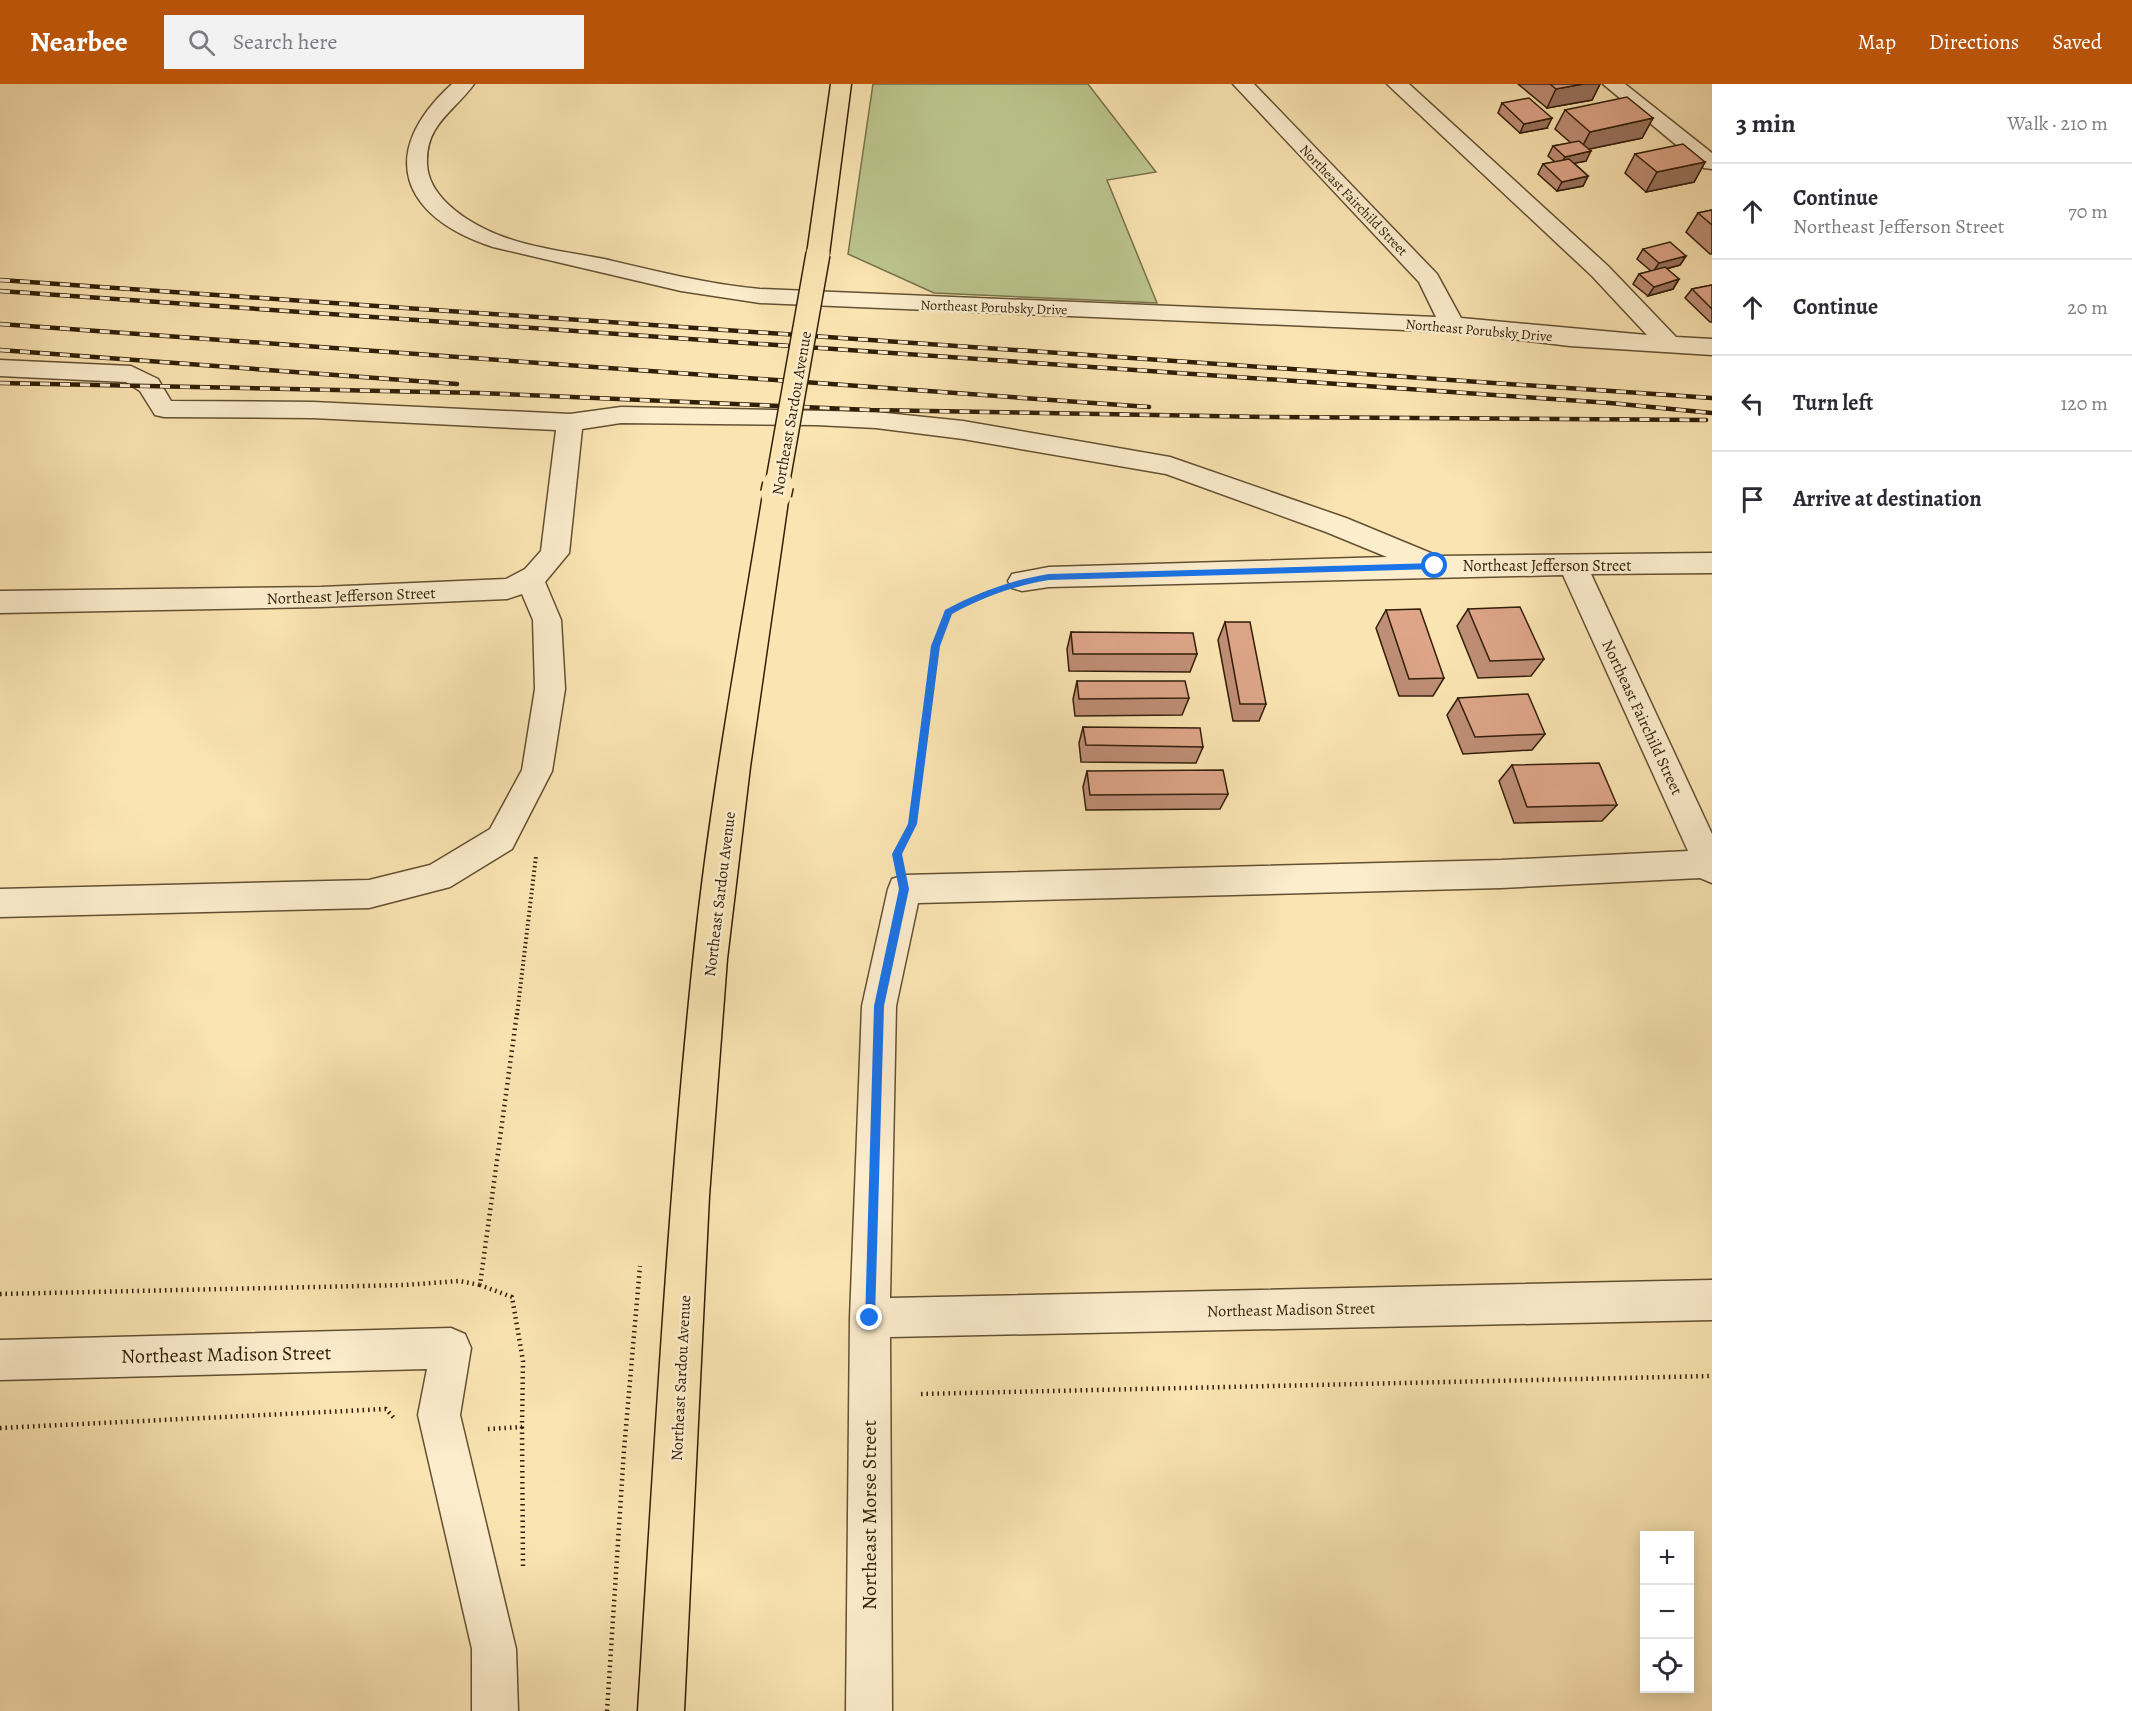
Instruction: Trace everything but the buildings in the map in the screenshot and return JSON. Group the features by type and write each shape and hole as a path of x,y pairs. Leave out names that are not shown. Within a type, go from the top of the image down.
{"main road":[{"name":"Northeast Sardou Avenue","path":"661,1711 690,1196 710,959 735,767 776,494 818,254 842,84"}],"street":[{"name":"Northeast Porubsky Drive","path":"464,84 432,115 419,138 415,161 422,185 437,207 486,238 726,293 849,302 1452,325 1712,347"},
{"name":"Northeast Fairchild Street","path":"1243,84 1429,279 1452,325"},
{"path":"1397,84 1600,271 1669,344"},
{"path":"1613,84 1712,163"},
{"path":"0,368 131,374 149,385 164,409 313,410 570,422 621,415 816,417 876,420 963,430 1170,465 1336,525 1435,566"},
{"name":"Northeast Jefferson Street","path":"0,602 332,597 507,589 544,570 555,553 570,422"},
{"name":"Northeast Jefferson Street","path":"1022,581 1049,577 1435,566 1712,563"},
{"name":"Northeast Fairchild Street","path":"1573,565 1711,865"},
{"path":"0,903 369,894 438,877 501,839 537,771 550,689 547,620 530,579"},
{"path":"904,889 1711,865"},
{"name":"Northeast Morse Street","path":"869,1711 870,1318 879,1006 904,889"},
{"name":"Northeast Madison Street","path":"870,1318 1712,1300"},
{"name":"Northeast Madison Street","path":"0,1360 451,1348 439,1415 444,1435"},
{"path":"444,1435 494,1649 495,1711"}],"path":[{"path":"904,889 897,854 913,824 936,646 948,612 982,594 1022,581"},
{"path":"480,1285 507,1095 537,852"},
{"path":"0,1294 459,1281 480,1285 512,1297 523,1361 522,1427 444,1435 415,1442 386,1409 0,1428"},
{"path":"921,1394 1712,1376"}],"green space":[{"path":"873,84 1088,84 1156,172 1107,180 1157,303 934,293 848,254"}],"railway":[{"path":"0,280 1712,398"},
{"path":"0,291 1610,403 1712,413"},
{"path":"0,324 1149,407"},
{"path":"0,350 457,384"},
{"path":"0,383 479,393 871,410 1265,417 1706,420"}],"route":[{"path":"870,1318 879,1006 904,889 897,854 913,824 936,646 948,612 982,594 1022,581 1049,577 1435,566"}]}
